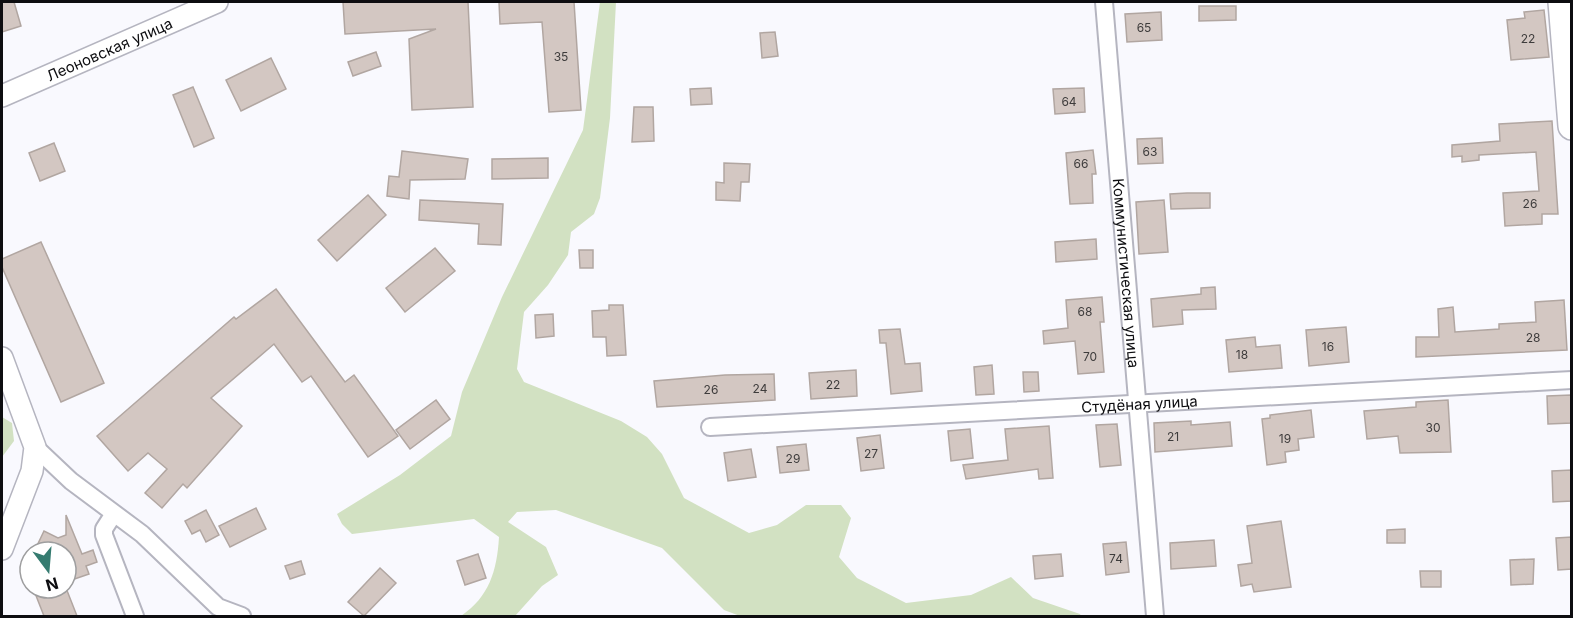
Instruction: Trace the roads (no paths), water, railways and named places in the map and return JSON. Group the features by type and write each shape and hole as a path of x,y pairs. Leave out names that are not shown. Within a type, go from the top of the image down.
{"main road":[{"path":"1562,2 1572,126"}],"street":[{"name":"Леоновская улица","path":"2,96 217,2"},
{"name":"Коммунистическая улица","path":"1104,2 1155,616"},
{"path":"2,358 35,447 57,469 113,515 142,534 218,607 242,616"},
{"name":"Студёная улица","path":"710,427 1572,380"},
{"path":"2,549 32,471 35,447"},
{"path":"113,515 104,529 104,535 135,616"}]}
